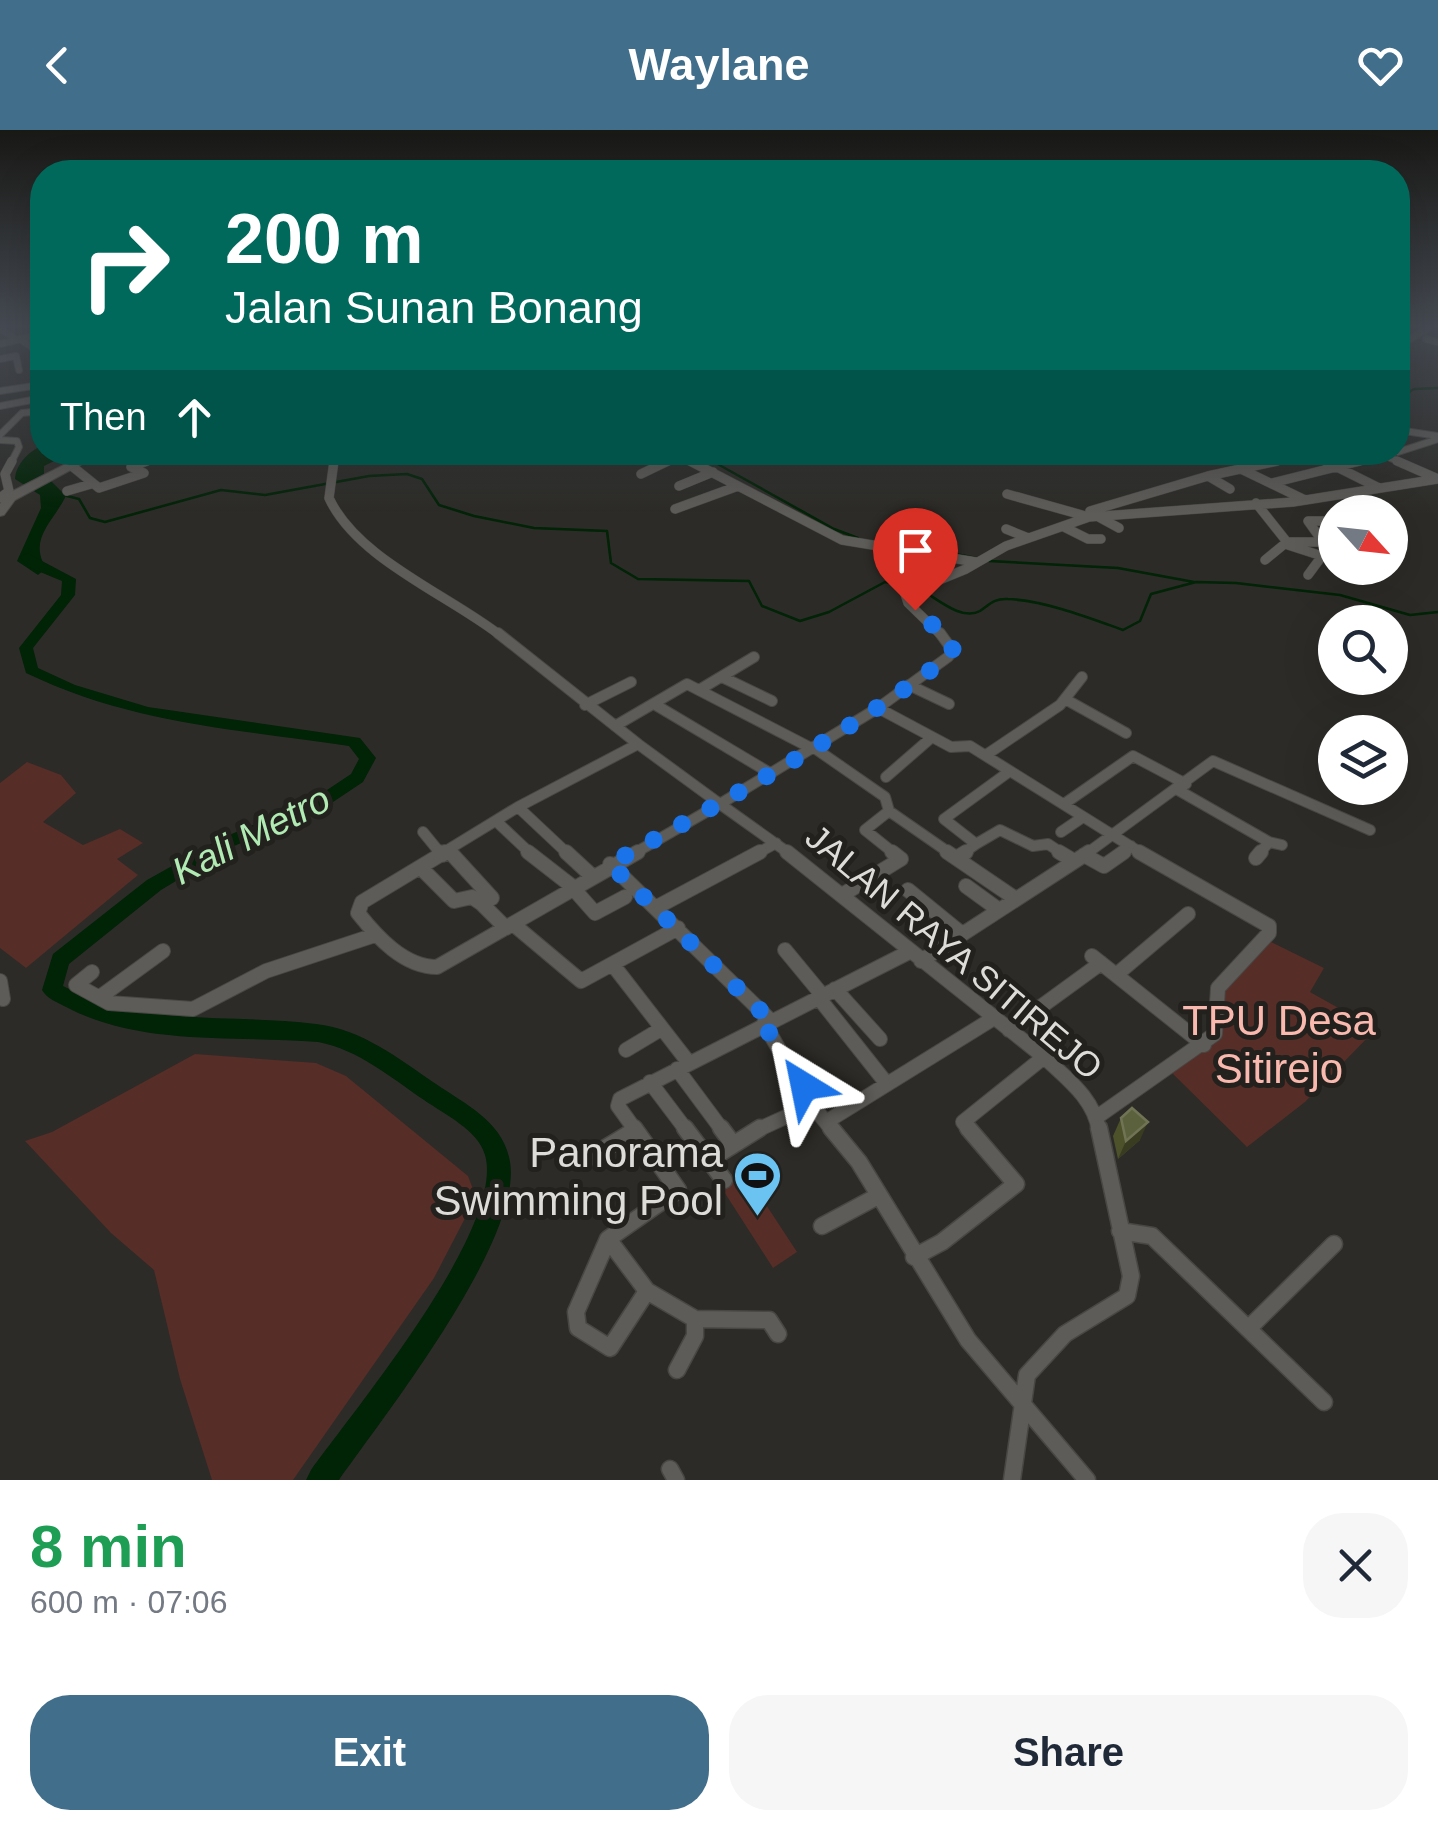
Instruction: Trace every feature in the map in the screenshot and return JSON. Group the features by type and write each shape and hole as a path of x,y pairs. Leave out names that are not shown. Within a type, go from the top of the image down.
{"main road":[{"path":"0,512 5,502 19,492 77,465"}],"street":[{"path":"0,406 30,400"},
{"path":"0,498 9,491 4,474 19,447 17,442 0,438 22,413 30,413"},
{"path":"1410,429 1437,436"},
{"path":"1410,447 1437,436"},
{"path":"74,467 99,488 144,473 135,465"},
{"name":"JALAN RAYA SITIREJO","path":"333,465 328,484 334,508 358,533 402,568 493,629 585,705 776,843 1044,1057 1083,1093 1097,1116 1131,1268 1127,1296 1054,1343 1027,1375 1012,1480"},
{"path":"641,474 657,465"},
{"path":"699,465 842,540 980,560"},
{"path":"639,743 496,820 360,905 358,913 375,935 421,967 437,968 878,708 953,650 946,636 906,600 909,590 1089,515 1208,476 1265,465"},
{"path":"1335,465 1379,488"},
{"path":"1272,483 1346,465"},
{"path":"1405,465 1438,479"},
{"path":"1244,470 1305,500"},
{"path":"679,486 713,472"},
{"path":"1208,476 1230,489"},
{"path":"1089,515 1305,500 1438,479"},
{"path":"68,491 90,484"},
{"path":"675,509 738,486"},
{"path":"1007,494 1089,515 1119,528"},
{"path":"1256,503 1286,543 1322,556 1308,575"},
{"path":"1318,521 1308,521 1318,535"},
{"path":"1064,526 1088,538 1100,539"},
{"path":"1006,528 1028,538"},
{"path":"1303,542 1318,549"},
{"path":"1265,560 1286,543 1318,542"},
{"path":"699,690 754,657"},
{"path":"986,756 1065,700 1082,676"},
{"path":"722,677 772,700"},
{"path":"585,705 631,682"},
{"path":"615,726 687,684 812,747 885,797 890,812 1016,899"},
{"path":"909,685 949,704"},
{"path":"1065,700 1126,732"},
{"path":"654,704 729,744 770,773"},
{"path":"878,708 955,748 970,746 1270,929 1218,988 1218,1028 1204,1045 1097,1116"},
{"path":"886,777 932,737"},
{"path":"1064,804 1136,756 1276,843 1256,858"},
{"path":"648,1292 610,1348 578,1328 576,1312 608,1239 678,1190 618,1103 650,1082 767,1021 962,934 1114,836 1213,761 1370,830"},
{"path":"976,844 944,819 1010,771"},
{"path":"518,807 592,876"},
{"path":"842,895 901,859 865,830 890,812"},
{"path":"1061,832 1083,816"},
{"path":"496,820 516,842 573,887 599,918 625,897"},
{"path":"958,856 1000,830 1008,830 1033,846 1048,844 1102,866 1131,846"},
{"path":"423,832 492,898 482,904"},
{"path":"658,907 776,843"},
{"path":"610,864 658,907 767,1021 781,1053 799,1068 812,1104 846,1144 968,1340 1087,1480"},
{"path":"422,868 454,901 472,897 558,957 581,981 678,928"},
{"path":"966,886 999,910"},
{"path":"908,890 962,934"},
{"path":"1116,974 1188,914"},
{"path":"92,972 76,985 119,1004 193,1009 327,948 375,935"},
{"path":"785,950 825,994 887,1084"},
{"path":"100,997 163,952"},
{"path":"1009,1030 1096,959 1204,1045"},
{"path":"612,965 661,1030 733,1144"},
{"path":"0,981 3,999"},
{"path":"220,1007 238,986"},
{"path":"825,994 880,1039"},
{"path":"826,1122 994,1018"},
{"path":"626,1050 661,1030"},
{"path":"914,1257 942,1242 1016,1184 963,1121 1044,1057"},
{"path":"650,1082 724,1180"},
{"path":"709,1160 812,1104"},
{"path":"589,1158 635,1130"},
{"path":"822,1226 878,1196"},
{"path":"1120,1232 1152,1236 1324,1402"},
{"path":"608,1239 648,1292 695,1320 768,1320 778,1334"},
{"path":"1250,1327 1334,1244"},
{"path":"677,1370 695,1336 695,1320"}],"green space":[{"path":"27,762 61,775 76,793 43,822 83,845 120,829 143,843 117,859 138,875 26,968 0,948 0,783"},
{"name":"TPU Desa Sitirejo","path":"1265,939 1324,968 1310,992 1376,1029 1305,1102 1247,1147 1172,1073 1221,1039 1220,995"},
{"path":"195,1054 316,1063 346,1076 468,1176 476,1197 434,1278 293,1480 212,1480 180,1379 154,1270 111,1233 25,1141 52,1132"},
{"name":"Panorama Swimming Pool","path":"744,1171 797,1252 773,1268 721,1187"}],"shaded area":[{"path":"30,453 30,465 46,465 44,474 66,496 41,539 41,558 46,568 38,575 17,561 41,508 40,495 15,479"}],"building":[{"path":"1132,1108 1148,1122 1126,1141 1121,1118"}],"waterway":[{"path":"1410,392 1414,389"},
{"path":"719,465 834,529 858,538"},
{"path":"67,496 79,499 90,518 105,522 221,490 265,495 369,476 407,474 422,479 439,505 474,516 534,528 607,531 611,563 638,579 749,581 762,606 800,621 829,612 885,582 916,587"},
{"path":"945,552 976,558"},
{"name":"Kali Metro","path":"27,557 33,564 69,579 68,595 26,648 31,670 69,688 148,712 354,742 368,758 357,778 318,804 228,842 154,885 60,960 52,990 83,1006 148,1023 285,1030 348,1041 378,1056 464,1115 484,1132 497,1155 494,1202 457,1284 400,1372 321,1480"},
{"path":"989,561 1118,568 1194,582"},
{"path":"923,591 966,613 980,611 1000,599 1022,600 1123,630 1140,621 1151,594 1196,582 1340,595 1410,615 1438,612"}],"place":[{"name":"Panorama Swimming Pool","path":"758,1218"}],"route":[{"path":"804,1086 799,1068 781,1053 768,1031 764,1022 770,1020 610,864 720,804 878,708 948,657 953,650 946,636 915,610"}]}
